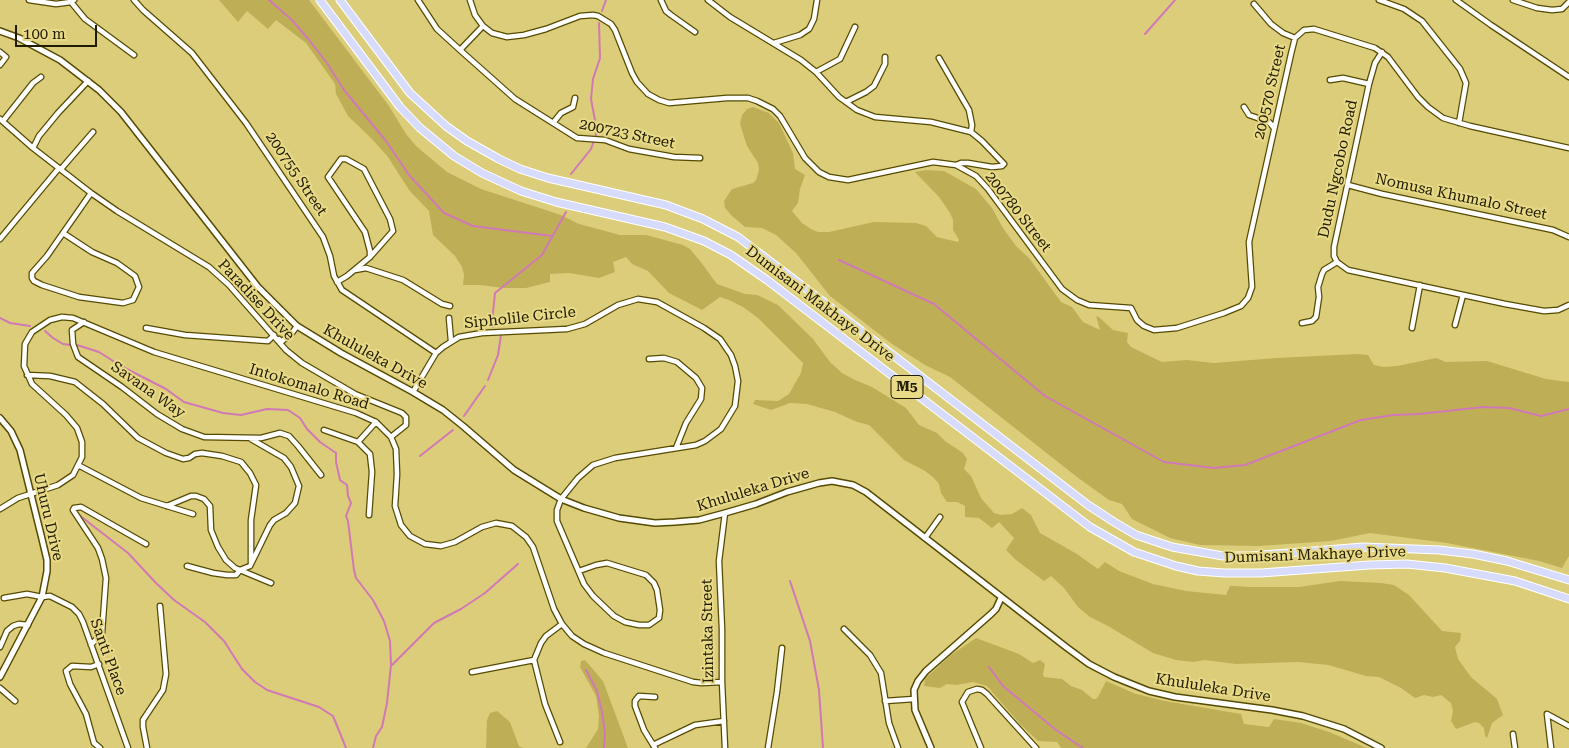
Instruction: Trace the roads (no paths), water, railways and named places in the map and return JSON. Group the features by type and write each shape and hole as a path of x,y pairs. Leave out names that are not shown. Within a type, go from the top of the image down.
{"main road":[{"name":"Dumisani Makhaye Drive","path":"320,0 400,108 420,128 454,156 482,173 522,191 556,202 666,227 704,241 736,258 1090,527 1129,549 1176,566 1224,574 1261,573 1369,564 1407,564 1445,568 1515,581 1569,599"},
{"name":"Dumisani Makhaye Drive","path":"340,0 410,93 446,126 467,141 520,169 548,178 666,205 703,218 738,237 1088,505 1136,535 1166,546 1196,553 1223,556 1250,556 1363,547 1439,550 1507,561 1569,580"}],"street":[{"path":"29,0 56,4 72,1 86,19 134,55"},
{"name":"200755 Street","path":"134,0 192,53 246,123 322,237 328,250 337,282 348,295 436,353"},
{"name":"200723 Street","path":"418,0 437,29 502,89 577,138 605,140 629,149 674,157 700,158"},
{"path":"460,50 484,26 476,15 470,0"},
{"path":"661,0 671,15 695,32"},
{"path":"708,0 730,17 801,60 857,110 874,117 931,122 971,132 1004,165 992,167 961,163 956,165"},
{"path":"774,43 800,35 809,29 814,19 817,0"},
{"path":"1379,0 1404,8 1422,21 1460,69 1466,83 1459,123"},
{"path":"1456,0 1490,25 1569,76"},
{"path":"1513,0 1547,10 1556,10 1564,7 1569,2"},
{"path":"1254,4 1271,24 1283,33 1295,38"},
{"name":"200780 Street","path":"484,26 498,35 513,37 546,29 580,16 598,16 611,24 615,30 632,74 648,94 669,103 727,98 748,98 757,101 773,109 780,116 804,158 819,172 829,177 848,180 934,162 956,165 976,176 988,189 1048,271 1070,296 1089,304 1131,308"},
{"path":"816,72 840,59 855,27"},
{"name":"200570 Street","path":"1131,308 1137,320 1144,326 1154,330 1163,330 1177,328 1224,313 1241,306 1246,301 1252,287 1249,242 1295,38 1304,30 1314,29 1369,45 1382,52 1428,108 1443,118 1569,148"},
{"name":"Khululeka Drive","path":"0,31 19,38 60,60 88,81 128,120 258,287 297,326 442,410 514,470 561,499 602,514 655,523 699,520 756,504 787,492 819,483 832,481 853,485 866,492 1089,664 1125,682 1175,697 1303,716 1344,729 1381,748"},
{"path":"0,52 6,57 0,66"},
{"name":"Dudu Ngcobo Road","path":"1337,262 1333,252 1368,84 1382,52"},
{"path":"846,102 860,96 874,86 882,71 885,57"},
{"path":"939,58 969,110 972,125 971,132"},
{"path":"1,120 33,83 41,77"},
{"name":"Dudu Ngcobo Road","path":"1330,80 1343,78 1368,84"},
{"path":"33,148 39,136 88,81"},
{"name":"200723 Street","path":"553,123 561,113 573,107 575,98"},
{"path":"1244,107 1249,115 1269,122 1274,128"},
{"name":"Paradise Drive","path":"1,120 33,148 117,211 209,267 229,285 286,350 312,370 355,394 402,413 406,417 406,425 391,437"},
{"path":"0,239 93,132"},
{"path":"337,282 370,257 392,233 392,225 364,169 344,159 339,161 328,177 365,232 370,257"},
{"name":"Nomusa Khumalo Street","path":"1348,185 1382,194 1553,230 1569,237"},
{"path":"63,233 135,276 139,287 133,300 123,303 79,297 38,283 32,278 32,273 63,233 91,192"},
{"path":"1302,323 1312,321 1316,317 1319,297 1318,288 1322,274 1324,270 1337,262 1348,270 1544,311 1558,310 1569,305"},
{"path":"355,270 366,268 403,280 442,304 450,306"},
{"path":"1412,328 1420,285"},
{"path":"1455,325 1463,295"},
{"name":"Sipholile Circle","path":"413,392 436,353 451,341 465,335 482,332 567,329 594,320 626,301 638,299 657,302 720,339 731,355 738,376 735,406 721,429 696,445 615,458 596,463 578,478 561,499"},
{"name":"Intokomalo Road","path":"27,374 24,366 25,344 32,332 45,322 56,318 68,317 154,352 356,413 376,422 391,437"},
{"path":"449,318 451,341"},
{"name":"Savana Way","path":"84,322 72,330 73,344 78,356 157,414 196,435 204,437 261,438 280,433 289,436 321,476"},
{"path":"146,328 185,335 268,341 274,335 282,342 297,326"},
{"path":"648,359 664,358 677,362 696,378 702,388 701,398 686,423 676,448"},
{"path":"0,509 10,501 58,485 73,475 82,450 77,428 66,415 38,391 27,374"},
{"path":"27,374 50,376 75,382 103,404 138,438 166,453 183,459 202,453 222,456 241,462 250,473 256,485 251,520 251,563"},
{"name":"Uhuru Drive","path":"0,418 15,438 47,560 46,585 42,597 0,677"},
{"path":"358,442 376,422"},
{"path":"324,430 358,442 366,448 372,458 370,515"},
{"path":"391,437 397,459 395,506 405,531 420,542 432,546 441,546 455,542 482,527 496,523 512,526 526,537 533,546 548,594 562,624 572,636 604,653 693,682 722,682"},
{"path":"187,566 213,574 227,575 236,574 240,570 247,568 270,525 296,503 299,486 291,467 284,458 250,438"},
{"path":"78,465 130,493 193,514"},
{"path":"167,506 191,496 204,499 210,506 211,530 226,560 235,568 271,583"},
{"path":"561,499 557,510 557,521 584,584 593,596 619,619 644,625 652,623 659,618 660,610 657,590 654,583 646,575 607,563 579,571"},
{"path":"92,645 98,639 102,630 106,578 98,548 77,518 73,510 74,508 80,507 146,544"},
{"name":"Izintaka Street","path":"725,513 719,561 725,748"},
{"path":"925,538 940,517"},
{"name":"Santi Place","path":"4,598 27,594 42,597 50,596 72,607 83,622 128,748"},
{"path":"931,748 915,710 914,690 918,681 926,671 996,609 1001,598"},
{"path":"147,748 142,727 143,720 163,690 166,674 160,606"},
{"path":"560,742 545,704 534,660 546,636 562,624"},
{"path":"0,647 7,631 13,626 28,625"},
{"path":"844,630 862,646 877,664 884,683 889,723 898,748"},
{"path":"768,748 782,648"},
{"path":"472,672 534,660"},
{"path":"98,664 72,666 66,671 70,684 86,714 94,743 100,748"},
{"path":"0,688 15,701"},
{"path":"981,748 962,702 968,692 977,689 987,694 1036,748"},
{"path":"655,697 639,696 635,701 636,712 654,746 695,725 724,721"},
{"path":"885,701 914,699"},
{"path":"1551,748 1548,714 1569,726"},
{"path":"1513,734 1515,748"}],"waterway":[{"path":"269,0 292,20 309,40 327,63 344,90 386,141 409,175 444,213 473,226 552,236"},
{"path":"602,11 606,0"},
{"path":"1145,34 1175,0"},
{"path":"571,174 591,149 596,135 591,99 593,79 600,58 599,23"},
{"path":"493,327 495,293 542,255 566,212"},
{"path":"839,260 934,304 1045,396 1164,462 1214,468 1245,465 1361,420 1393,415 1483,407 1509,408 1541,416 1569,409"},
{"path":"0,318 10,323 30,326"},
{"path":"45,331 63,344 71,345"},
{"path":"488,380 498,355 501,335"},
{"path":"77,345 99,352 121,366 166,389 184,402 223,413 241,415 267,409 288,410 300,418 307,429 320,442 336,453 340,480 347,485 351,503 346,516 356,578 373,600 384,621 390,641 391,665 387,703 382,727 376,736 373,748"},
{"path":"464,416 485,386"},
{"path":"420,456 453,430"},
{"path":"79,515 128,553 174,600 205,622 224,641 242,669 255,682 267,690 319,707 333,716 346,748"},
{"path":"392,665 434,623 461,609 485,593 518,564"},
{"path":"790,581 810,641 819,690 823,748"},
{"path":"989,667 1003,686 1056,730 1083,748"},
{"path":"586,670 597,691 602,712 605,733 604,748"}]}
